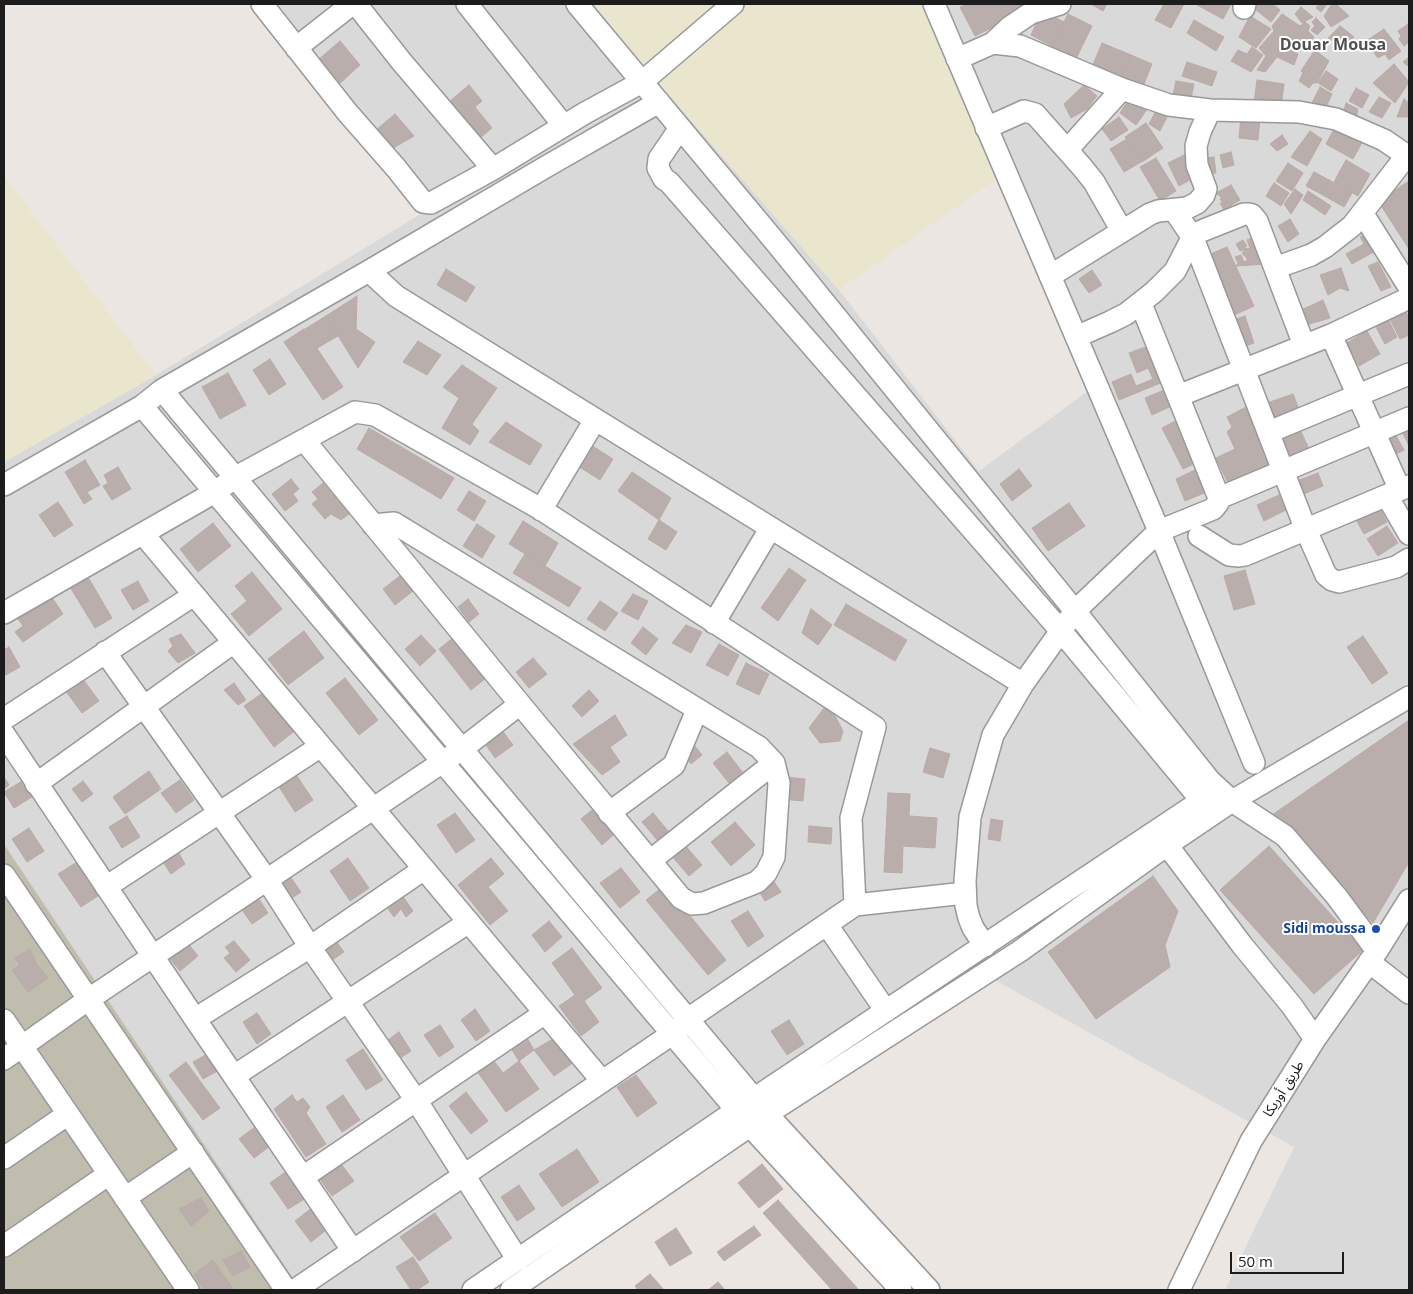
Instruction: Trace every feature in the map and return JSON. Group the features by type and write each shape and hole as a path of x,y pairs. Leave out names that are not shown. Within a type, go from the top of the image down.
{"street":[{"path":"262,4 346,112 396,168 422,202 431,204 642,82 733,4"},
{"path":"296,48 352,4"},
{"path":"356,4 401,62 492,169"},
{"path":"467,4 564,126"},
{"path":"577,4 1075,611 1210,781 1218,797"},
{"path":"957,59 993,43 1010,27 1031,13 1060,4"},
{"path":"939,6 957,59 1159,531 1254,763"},
{"path":"993,43 1020,46 1122,89 1169,105 1210,110 1298,112 1336,119 1384,140 1408,156 1352,226 1326,247 1275,268"},
{"path":"1067,150 1122,89"},
{"path":"4,485 142,406 162,390 369,272 540,170 659,102"},
{"path":"1050,276 1150,214 1192,206 1204,195 1206,189 1197,165 1196,146 1210,110"},
{"path":"986,128 1020,112 1032,112 1094,182 1122,231"},
{"path":"680,128 658,159 658,168 664,179 669,182 1061,631 1218,797 1284,836 1337,897 1373,956 1409,993"},
{"path":"1174,210 1193,238 1306,530 1326,575 1336,582 1343,582 1396,567 1409,559"},
{"path":"1076,336 1110,322 1140,304 1166,283 1175,271 1193,238 1204,229 1244,214 1252,215 1257,221 1304,346"},
{"path":"1363,214 1403,264 1409,287"},
{"path":"369,272 396,296 1023,684"},
{"path":"1178,396 1331,335 1409,298"},
{"path":"985,946 969,918 965,893 970,817 993,735 1023,684 1075,611 1159,531 1196,526 1216,506 1219,498 1140,304"},
{"path":"1331,335 1399,491 1409,534"},
{"path":"1269,432 1409,374"},
{"path":"162,390 688,1019 752,1112 901,1290"},
{"path":"142,406 672,1034 929,1290"},
{"path":"4,612 216,492 236,477 355,412 375,414 541,510 875,727 851,818 855,905"},
{"path":"1219,498 1409,418"},
{"path":"541,510 595,420"},
{"path":"304,440 609,813 682,898 692,904 704,903 757,882 762,878 774,857 780,783 774,764 758,747 394,523 374,525"},
{"path":"1196,526 1229,555 1239,556 1399,491"},
{"path":"1168,553 1196,541 1196,526"},
{"path":"714,624 770,529"},
{"path":"143,534 602,1081"},
{"path":"4,719 194,595"},
{"path":"36,784 234,642"},
{"path":"105,652 267,880 310,947 416,1100 518,1260"},
{"path":"511,1290 886,1011 1218,797 1409,697"},
{"path":"4,1059 89,999 153,958 462,749 520,704"},
{"path":"609,813 674,765 697,710"},
{"path":"4,734 153,958 353,1251"},
{"path":"106,887 321,746"},
{"path":"650,861 774,764"},
{"path":"473,1290 752,1112 972,983 1020,951 1167,845 1218,797"},
{"path":"1167,845 1242,945 1292,1006 1315,1040"},
{"path":"195,1019 310,947 424,869"},
{"path":"4,875 286,1290"},
{"path":"296,1290 672,1034 688,1019 855,905 965,893"},
{"name":"طريق أوريكا","path":"1179,1290 1251,1141 1315,1040 1409,900"},
{"path":"234,1076 469,922"},
{"path":"827,925 886,1011"},
{"path":"1006,932 1020,951"},
{"path":"959,963 972,983"},
{"path":"303,1177 545,1013"},
{"path":"4,1020 125,1198 181,1287"},
{"path":"4,1158 68,1114"},
{"path":"125,1198 193,1152"},
{"path":"4,1246 109,1174"}],"shaded area":[{"path":"256,4 594,4 654,78 839,290 979,471 1096,385 935,4 1409,4 1409,1290 1225,1290 1294,1147 995,980 1210,806 478,1290 301,1290 4,844 4,462 156,375 424,212"},
{"path":"594,4 935,4 1008,171 839,290 654,78"},
{"path":"4,176 156,375 4,462"},
{"path":"4,844 301,1290 4,1290"}],"building":[{"path":"968,4 1040,4 975,36 960,7"},
{"path":"1091,4 1107,4 1103,11"},
{"path":"1164,4 1184,4 1171,28 1155,20"},
{"path":"1198,4 1231,4 1223,19"},
{"path":"1258,4 1273,4 1280,10 1271,22 1255,9"},
{"path":"1319,4 1327,4 1321,12 1316,8"},
{"path":"1332,4 1336,4 1349,16 1331,27 1324,16"},
{"path":"1301,7 1313,17 1302,23 1295,14"},
{"path":"1042,11 1064,22 1052,46 1031,35"},
{"path":"1068,14 1092,26 1074,63 1049,51"},
{"path":"1282,14 1300,26 1305,22 1310,26 1308,31 1314,37 1304,51 1289,40 1286,45 1298,54 1294,65 1277,57 1265,72 1257,70 1266,56 1259,48 1274,31 1272,26"},
{"path":"1250,16 1271,29 1256,48 1239,37"},
{"path":"1316,18 1325,27 1317,35 1311,30 1315,26 1312,22"},
{"path":"1194,20 1224,37 1216,51 1187,33"},
{"path":"1408,24 1409,42 1404,46 1399,39 1401,36 1398,31"},
{"path":"1340,26 1354,37 1346,47 1328,38"},
{"path":"1384,29 1401,51 1389,60 1385,54 1378,58 1366,41"},
{"path":"340,41 360,65 337,86 318,60"},
{"path":"1102,43 1131,55 1120,79 1092,67"},
{"path":"1252,47 1263,55 1251,72 1231,61 1238,50 1247,54"},
{"path":"1315,50 1329,61 1317,83 1313,83 1309,88 1299,81 1303,73 1301,71"},
{"path":"1131,55 1152,64 1142,89 1120,79"},
{"path":"1409,57 1409,67 1403,62"},
{"path":"1187,62 1217,72 1212,86 1182,76"},
{"path":"1394,64 1409,82 1395,103 1373,83"},
{"path":"1326,71 1338,79 1331,91 1318,83"},
{"path":"1257,80 1284,84 1281,107 1254,103"},
{"path":"1176,81 1194,84 1190,103 1172,100"},
{"path":"469,85 482,101 457,122 443,107"},
{"path":"1084,85 1097,96 1087,109 1071,118 1064,104"},
{"path":"1320,87 1332,94 1327,105 1340,109 1310,107"},
{"path":"1356,88 1369,95 1362,108 1349,101"},
{"path":"1131,96 1148,108 1136,125 1120,113"},
{"path":"1379,97 1391,103 1382,118 1369,112"},
{"path":"1404,99 1409,103 1409,117 1397,117"},
{"path":"1346,103 1358,109 1356,119 1343,113"},
{"path":"475,107 492,128 474,143 457,122"},
{"path":"1158,107 1169,113 1160,131 1149,124"},
{"path":"395,114 414,136 390,150 376,130"},
{"path":"1241,116 1260,118 1258,140 1239,138"},
{"path":"1119,117 1128,130 1111,141 1102,129"},
{"path":"1338,122 1365,137 1353,159 1326,144"},
{"path":"1146,123 1163,148 1142,162 1125,137"},
{"path":"1310,131 1322,139 1307,166 1291,157"},
{"path":"1282,135 1288,144 1277,151 1270,144"},
{"path":"1127,139 1141,162 1124,172 1110,149"},
{"path":"1231,152 1234,165 1223,168 1220,155"},
{"path":"1186,154 1201,186 1194,189 1190,180 1179,186 1168,163"},
{"path":"1214,157 1216,173 1208,174 1206,158"},
{"path":"1156,158 1176,191 1160,201 1140,167"},
{"path":"1346,160 1370,174 1358,196 1334,182"},
{"path":"1288,163 1303,173 1292,191 1276,181"},
{"path":"1314,172 1329,180 1321,194 1306,186"},
{"path":"1329,180 1352,193 1344,207 1321,194"},
{"path":"1409,181 1409,249 1378,201"},
{"path":"1274,183 1289,193 1281,206 1266,196"},
{"path":"1231,185 1240,200 1224,210 1220,203 1223,203 1220,199 1222,198 1216,193"},
{"path":"1295,189 1303,195 1291,214 1284,204"},
{"path":"1308,191 1331,206 1325,215 1303,200"},
{"path":"1290,219 1299,234 1288,242 1278,226"},
{"path":"1369,233 1378,250 1370,254 1360,237"},
{"path":"1254,237 1265,264 1236,266 1238,263 1235,257 1241,255 1244,262 1248,260 1242,253 1245,251 1240,251 1236,244 1243,240 1247,246 1245,247 1247,249 1250,248 1247,240"},
{"path":"1364,244 1370,254 1352,264 1346,254"},
{"path":"1227,247 1254,306 1232,316 1206,256"},
{"path":"1378,262 1391,287 1381,291 1368,266"},
{"path":"1341,268 1349,291 1340,288 1328,295 1320,275"},
{"path":"446,269 475,287 466,302 437,285"},
{"path":"1092,270 1102,285 1089,293 1079,279"},
{"path":"357,296 356,329 375,342 358,368 326,316"},
{"path":"1323,300 1330,318 1306,325 1299,311"},
{"path":"1405,309 1409,319 1409,335 1400,339 1388,315"},
{"path":"1386,315 1397,337 1385,344 1376,327 1375,319"},
{"path":"326,316 338,336 317,348 305,329"},
{"path":"1245,316 1254,343 1240,348 1235,332 1242,330 1241,328 1232,332 1228,322"},
{"path":"304,329 343,387 323,400 284,342"},
{"path":"1367,331 1380,354 1359,366 1345,344"},
{"path":"418,341 441,355 427,375 403,362"},
{"path":"1148,346 1163,382 1119,400 1112,382 1131,374 1136,386 1153,379 1148,368 1137,373 1129,353"},
{"path":"270,359 286,384 269,395 253,370"},
{"path":"462,365 497,388 472,424 479,431 470,445 442,428 459,398 443,387"},
{"path":"228,373 246,405 220,419 202,387"},
{"path":"1169,388 1176,404 1152,415 1145,398"},
{"path":"1293,394 1300,412 1271,423 1264,404"},
{"path":"1246,407 1274,467 1230,487 1216,458 1235,449 1227,432 1232,427 1227,417"},
{"path":"1179,419 1200,461 1183,469 1162,428"},
{"path":"506,422 542,445 530,465 489,442"},
{"path":"1409,423 1409,446 1400,427"},
{"path":"1298,425 1309,449 1290,458 1278,435"},
{"path":"369,428 454,478 441,499 357,449"},
{"path":"1394,432 1404,450 1394,455 1385,436"},
{"path":"591,445 613,459 600,480 578,466"},
{"path":"85,460 100,485 87,492 92,499 84,504 65,472"},
{"path":"118,467 131,489 112,500 103,486 108,483 104,475"},
{"path":"1199,468 1209,491 1185,501 1176,479"},
{"path":"1019,469 1032,486 1012,501 1000,484"},
{"path":"632,472 671,498 659,520 618,491"},
{"path":"1318,473 1323,486 1299,496 1294,482"},
{"path":"291,479 299,489 293,494 298,501 285,511 272,494"},
{"path":"323,483 349,514 341,520 331,514 325,519 312,504 318,499 312,492"},
{"path":"469,491 486,501 474,521 457,510"},
{"path":"1279,495 1286,510 1264,521 1257,505"},
{"path":"58,502 73,525 54,537 39,515"},
{"path":"1069,503 1085,526 1048,551 1032,528"},
{"path":"1377,503 1387,522 1364,534 1354,516"},
{"path":"659,520 677,532 666,550 648,539"},
{"path":"523,521 558,543 545,566 509,544"},
{"path":"213,523 231,546 198,572 180,549"},
{"path":"477,524 495,536 482,558 463,546"},
{"path":"1387,526 1398,543 1378,556 1367,539"},
{"path":"525,554 581,588 569,607 513,573"},
{"path":"789,568 806,580 778,621 761,608"},
{"path":"1245,570 1255,604 1234,610 1224,576"},
{"path":"85,572 112,618 95,628 67,582"},
{"path":"252,572 282,609 249,636 231,614 247,601 235,586"},
{"path":"401,575 413,591 395,605 383,589"},
{"path":"138,581 149,601 133,610 121,590"},
{"path":"49,593 63,614 23,642 15,632 23,626 16,616"},
{"path":"633,594 648,601 638,620 621,611"},
{"path":"468,599 479,614 469,622 458,607"},
{"path":"600,601 618,613 605,631 587,619"},
{"path":"846,604 907,640 895,661 834,625"},
{"path":"811,609 832,625 818,645 802,633"},
{"path":"686,625 702,632 691,653 672,643"},
{"path":"643,627 658,639 646,655 631,643"},
{"path":"304,631 324,658 288,685 268,659"},
{"path":"181,634 195,653 178,663 168,651 173,646 169,639"},
{"path":"421,635 436,651 420,666 405,649"},
{"path":"1363,636 1388,673 1372,684 1347,647"},
{"path":"454,637 486,678 471,690 439,649"},
{"path":"719,644 739,655 728,676 706,665"},
{"path":"9,647 20,667 4,676 4,650"},
{"path":"533,658 547,674 529,688 516,672"},
{"path":"746,663 769,674 759,695 736,684"},
{"path":"79,674 99,701 82,713 62,686"},
{"path":"345,678 378,720 359,735 326,693"},
{"path":"234,683 246,700 238,705 224,690"},
{"path":"589,690 599,701 582,717 572,706"},
{"path":"264,692 296,730 274,747 244,706"},
{"path":"824,708 833,712 843,731 840,741 820,743 809,728"},
{"path":"615,715 627,735 610,747 620,762 602,775 573,744"},
{"path":"1409,720 1409,862 1373,923 1272,815"},
{"path":"501,729 513,745 495,758 484,742"},
{"path":"691,741 702,755 691,764 680,750"},
{"path":"930,748 950,754 943,778 923,772"},
{"path":"727,752 743,773 729,783 713,763"},
{"path":"149,771 161,789 125,814 113,797"},
{"path":"295,773 313,800 295,812 278,785"},
{"path":"4,777 9,785 4,789"},
{"path":"784,777 805,779 803,801 782,799"},
{"path":"180,780 194,800 176,813 161,793"},
{"path":"22,781 32,797 14,808 4,792"},
{"path":"83,781 93,794 82,802 72,789"},
{"path":"888,793 910,794 909,816 937,818 935,848 903,846 902,873 884,872"},
{"path":"598,805 619,830 602,845 581,819"},
{"path":"455,813 475,840 456,853 437,825"},
{"path":"653,813 669,832 658,841 642,822"},
{"path":"127,816 140,837 122,848 109,827"},
{"path":"991,819 1003,821 1000,841 988,839"},
{"path":"735,822 755,845 731,866 711,842"},
{"path":"809,826 832,828 831,844 808,842"},
{"path":"29,828 44,851 27,862 12,839"},
{"path":"684,844 702,865 689,876 671,855"},
{"path":"175,846 185,864 171,874 159,856"},
{"path":"1269,846 1363,950 1314,994 1220,890"},
{"path":"348,858 369,888 350,901 330,871"},
{"path":"491,858 504,874 488,887 508,911 490,925 458,885"},
{"path":"77,862 98,896 81,907 58,874"},
{"path":"621,868 640,892 620,908 600,883"},
{"path":"287,872 301,892 286,902 272,883"},
{"path":"1153,876 1178,911 1165,945 1170,967 1096,1019 1048,952"},
{"path":"771,877 781,892 765,901 756,886"},
{"path":"665,885 726,960 708,975 646,900"},
{"path":"400,892 413,911 406,917 401,909 394,917 384,903"},
{"path":"257,896 268,913 252,924 240,907"},
{"path":"748,911 764,936 748,947 731,921"},
{"path":"549,921 562,937 545,952 532,935"},
{"path":"333,937 344,952 328,963 317,948"},
{"path":"185,940 198,956 180,971 167,955"},
{"path":"234,941 250,960 236,972 224,958 230,953 225,947"},
{"path":"572,948 602,988 584,1001 599,1022 581,1036 559,1006 575,995 552,963"},
{"path":"30,949 37,965 48,978 28,992 12,970 20,965 15,958"},
{"path":"475,1009 490,1031 476,1041 461,1020"},
{"path":"257,1013 271,1034 257,1044 243,1022"},
{"path":"789,1020 804,1044 787,1055 771,1031"},
{"path":"440,1025 454,1047 439,1057 424,1035"},
{"path":"523,1031 534,1050 519,1061 507,1042"},
{"path":"399,1032 411,1051 397,1060 385,1042"},
{"path":"556,1037 573,1063 554,1076 534,1050"},
{"path":"363,1049 383,1080 366,1090 346,1060"},
{"path":"211,1052 221,1069 203,1079 193,1062"},
{"path":"488,1053 503,1073 519,1061 539,1089 506,1112 472,1064"},
{"path":"186,1062 220,1108 203,1120 169,1075"},
{"path":"636,1075 657,1103 637,1117 617,1087"},
{"path":"466,1092 488,1121 471,1134 449,1106"},
{"path":"292,1095 297,1102 303,1098 310,1107 306,1113 326,1144 306,1157 274,1109"},
{"path":"343,1095 360,1120 342,1132 326,1107"},
{"path":"255,1127 270,1146 254,1158 239,1139"},
{"path":"577,1149 599,1182 562,1207 539,1174"},
{"path":"338,1160 354,1181 332,1196 317,1175"},
{"path":"762,1164 783,1189 759,1208 738,1183"},
{"path":"288,1170 308,1197 288,1209 270,1183"},
{"path":"519,1185 535,1209 517,1221 501,1197"},
{"path":"201,1198 209,1211 191,1226 179,1209"},
{"path":"778,1200 859,1290 832,1290 763,1213"},
{"path":"313,1207 330,1227 311,1242 295,1221"},
{"path":"435,1213 452,1238 419,1261 400,1237"},
{"path":"754,1226 761,1235 724,1261 717,1252"},
{"path":"676,1228 692,1253 670,1266 655,1242"},
{"path":"241,1251 250,1267 233,1276 223,1260"},
{"path":"413,1257 429,1282 417,1290 411,1290 396,1267"},
{"path":"213,1260 234,1290 204,1290 194,1274"},
{"path":"650,1274 664,1290 638,1290 635,1286"},
{"path":"718,1282 725,1290 708,1290"}],"place":[{"name":"Sidi moussa","path":"1376,929"}],"district":[{"name":"Douar Mousa","path":"1333,45"}]}
